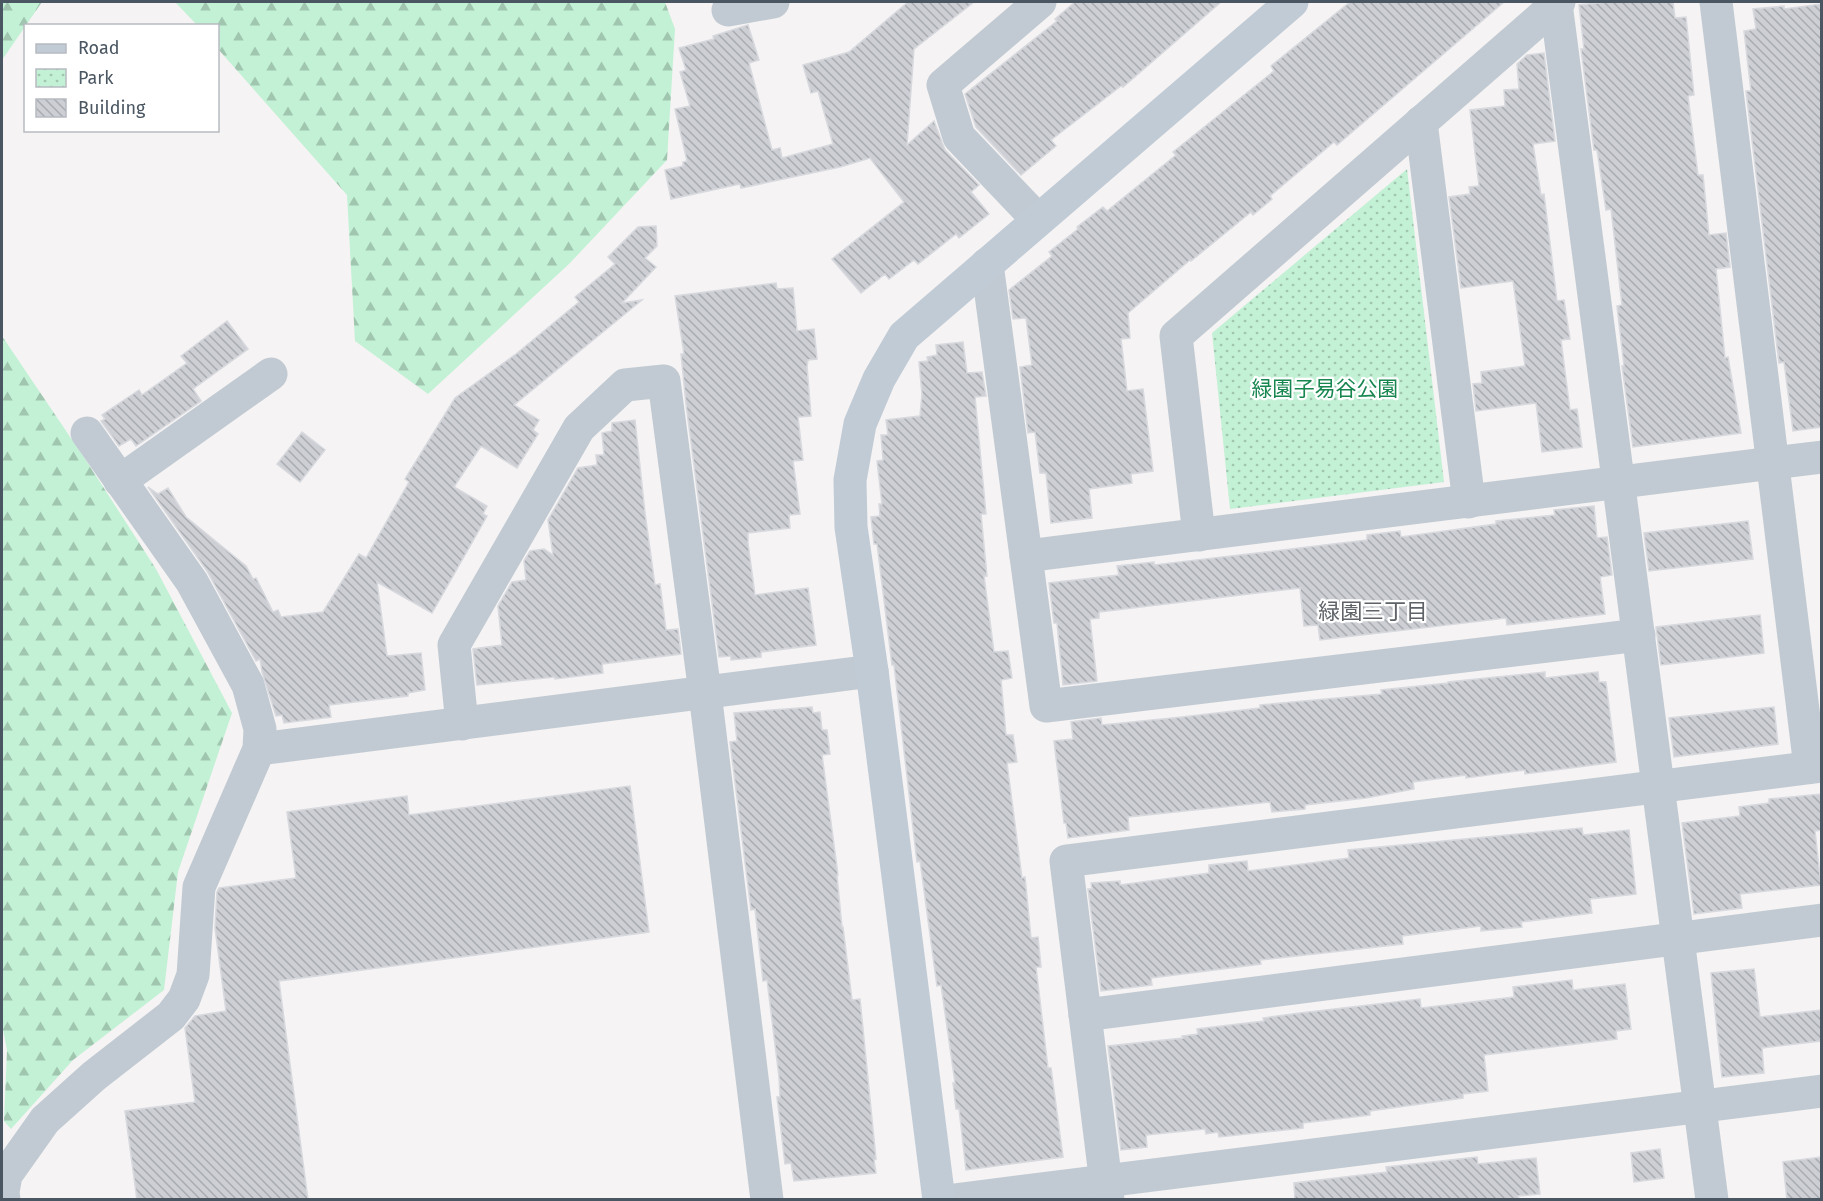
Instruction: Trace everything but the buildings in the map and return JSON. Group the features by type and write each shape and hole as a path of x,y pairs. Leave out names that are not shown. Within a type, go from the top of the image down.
{"street":[{"path":"728,10 773,2"},
{"path":"1038,220 959,137 943,85 1040,2"},
{"path":"939,1200 872,670 851,527 850,480 860,424 879,379 904,336 1292,2"},
{"path":"1199,535 1176,336 1556,2"},
{"path":"1556,2 1712,1200"},
{"path":"1107,1190 1066,861 1816,767 1773,463 1716,2"},
{"path":"1420,122 1469,502"},
{"path":"987,264 1046,706 1639,635"},
{"path":"120,481 271,374"},
{"path":"462,724 454,645 579,428 625,385 664,381 767,1200"},
{"path":"4,1200 6,1175 45,1120 94,1076 171,1016 184,999 193,975 199,887 259,750 260,729 248,685 192,582 87,433"},
{"path":"1026,556 1821,457"},
{"path":"259,750 872,670"},
{"path":"1085,1015 1821,920"},
{"path":"954,1200 1107,1190 1821,1091"}],"green space":[{"path":"2,2 42,2 27,24 24,24 24,28 2,60"},
{"path":"175,2 665,2 675,29 667,160 569,264 428,394 355,341 347,195 219,50 219,24 196,24"},
{"name":"緑園子易谷公園","path":"1407,169 1444,482 1230,509 1212,333"},
{"path":"2,336 156,569 232,713 178,872 164,990 73,1060 11,1129 4,1121 7,1050 2,1024"}],"district":[{"name":"緑園三丁目","path":"1373,611"}]}
